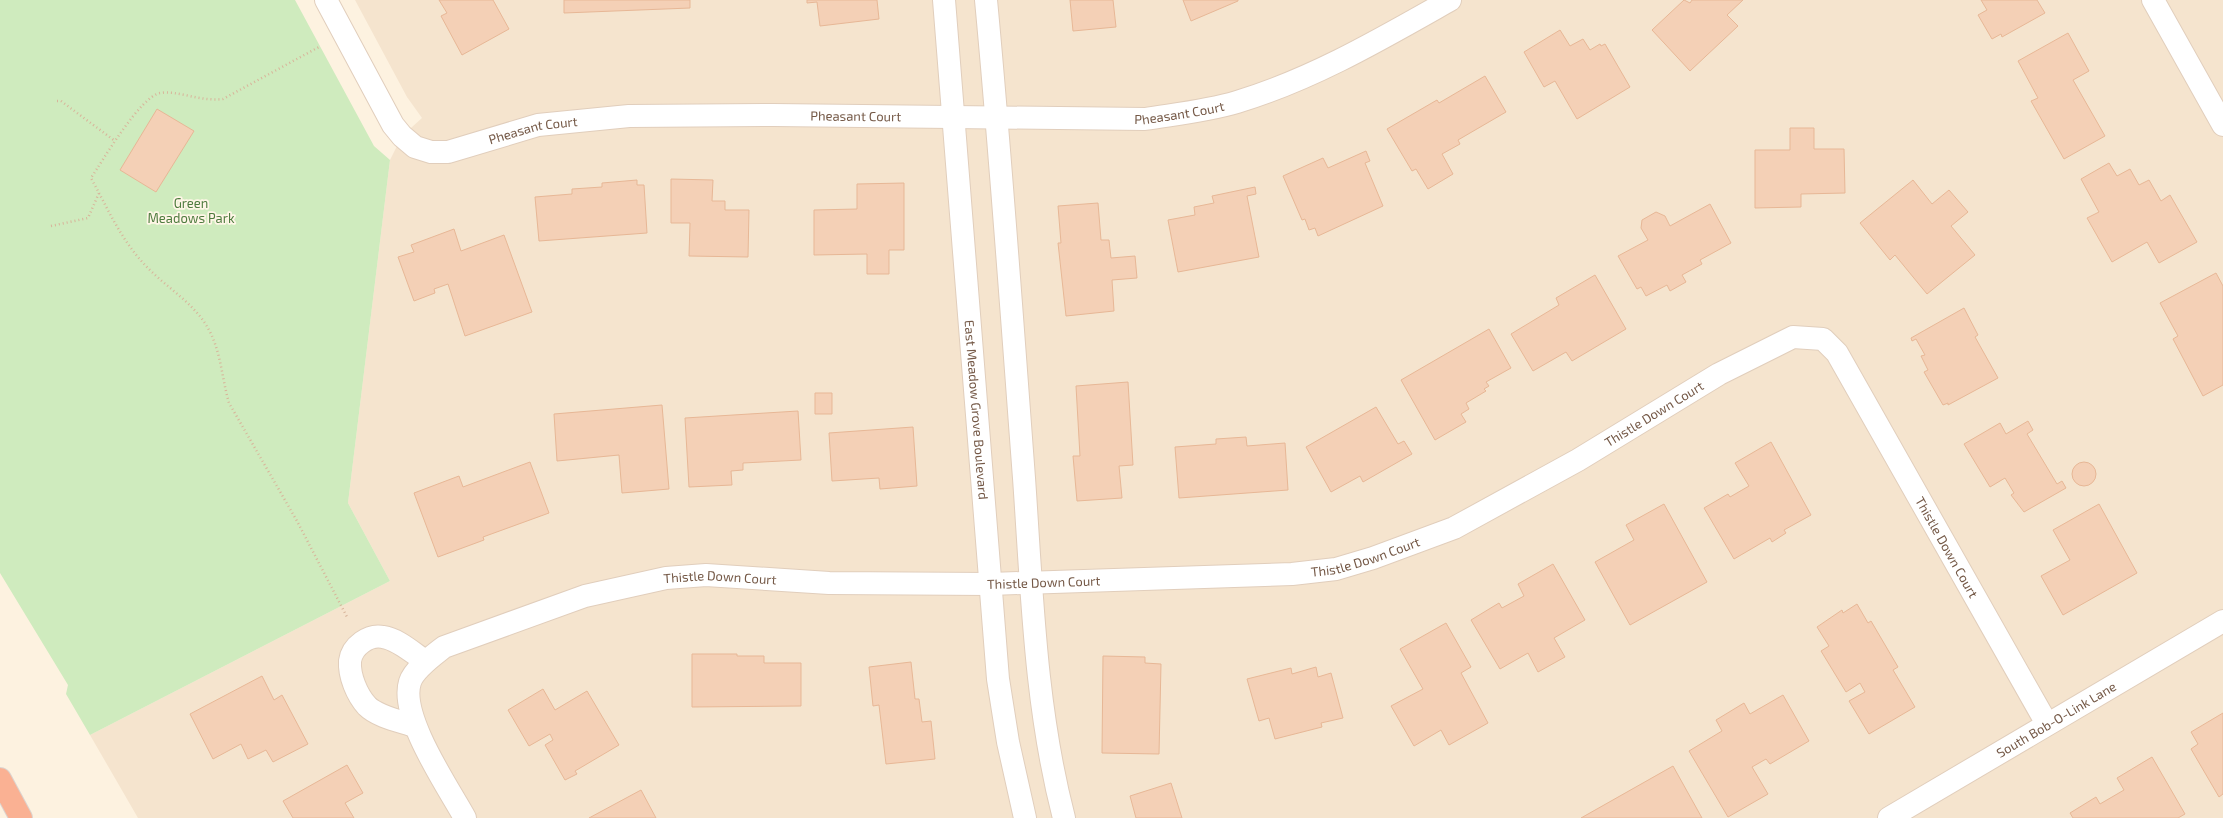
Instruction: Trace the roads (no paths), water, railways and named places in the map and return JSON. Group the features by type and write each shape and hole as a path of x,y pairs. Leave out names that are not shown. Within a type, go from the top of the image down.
{"highway":[{"path":"0,779 21,818"}],"street":[{"name":"Pheasant Court","path":"326,0 393,124 402,136 415,147 431,152 448,152 538,125 572,120 628,116 773,115 1145,119 1195,112 1237,102 1308,77 1450,0"},
{"name":"East Meadow Grove Boulevard","path":"944,0 998,679 1008,742 1024,818"},
{"path":"986,0 997,118 1038,675 1052,762 1064,818"},
{"path":"2153,0 2223,125"},
{"name":"Thistle Down Court","path":"465,818 415,726 408,704 410,681 425,661 444,648 584,596 666,578 706,575 828,583 990,584 1292,574 1336,569 1373,558 1454,528 1578,460 1719,374 1793,337 1823,339 1837,353 2047,724"},
{"name":"South Bob-O-Link Lane","path":"1890,818 2223,621"},
{"path":"415,726 383,715 368,706 359,694 352,680 350,660 357,646 374,636 385,637 401,645 425,661"}],"park label":[{"name":"Green Meadows Park","path":"191,210"}]}
